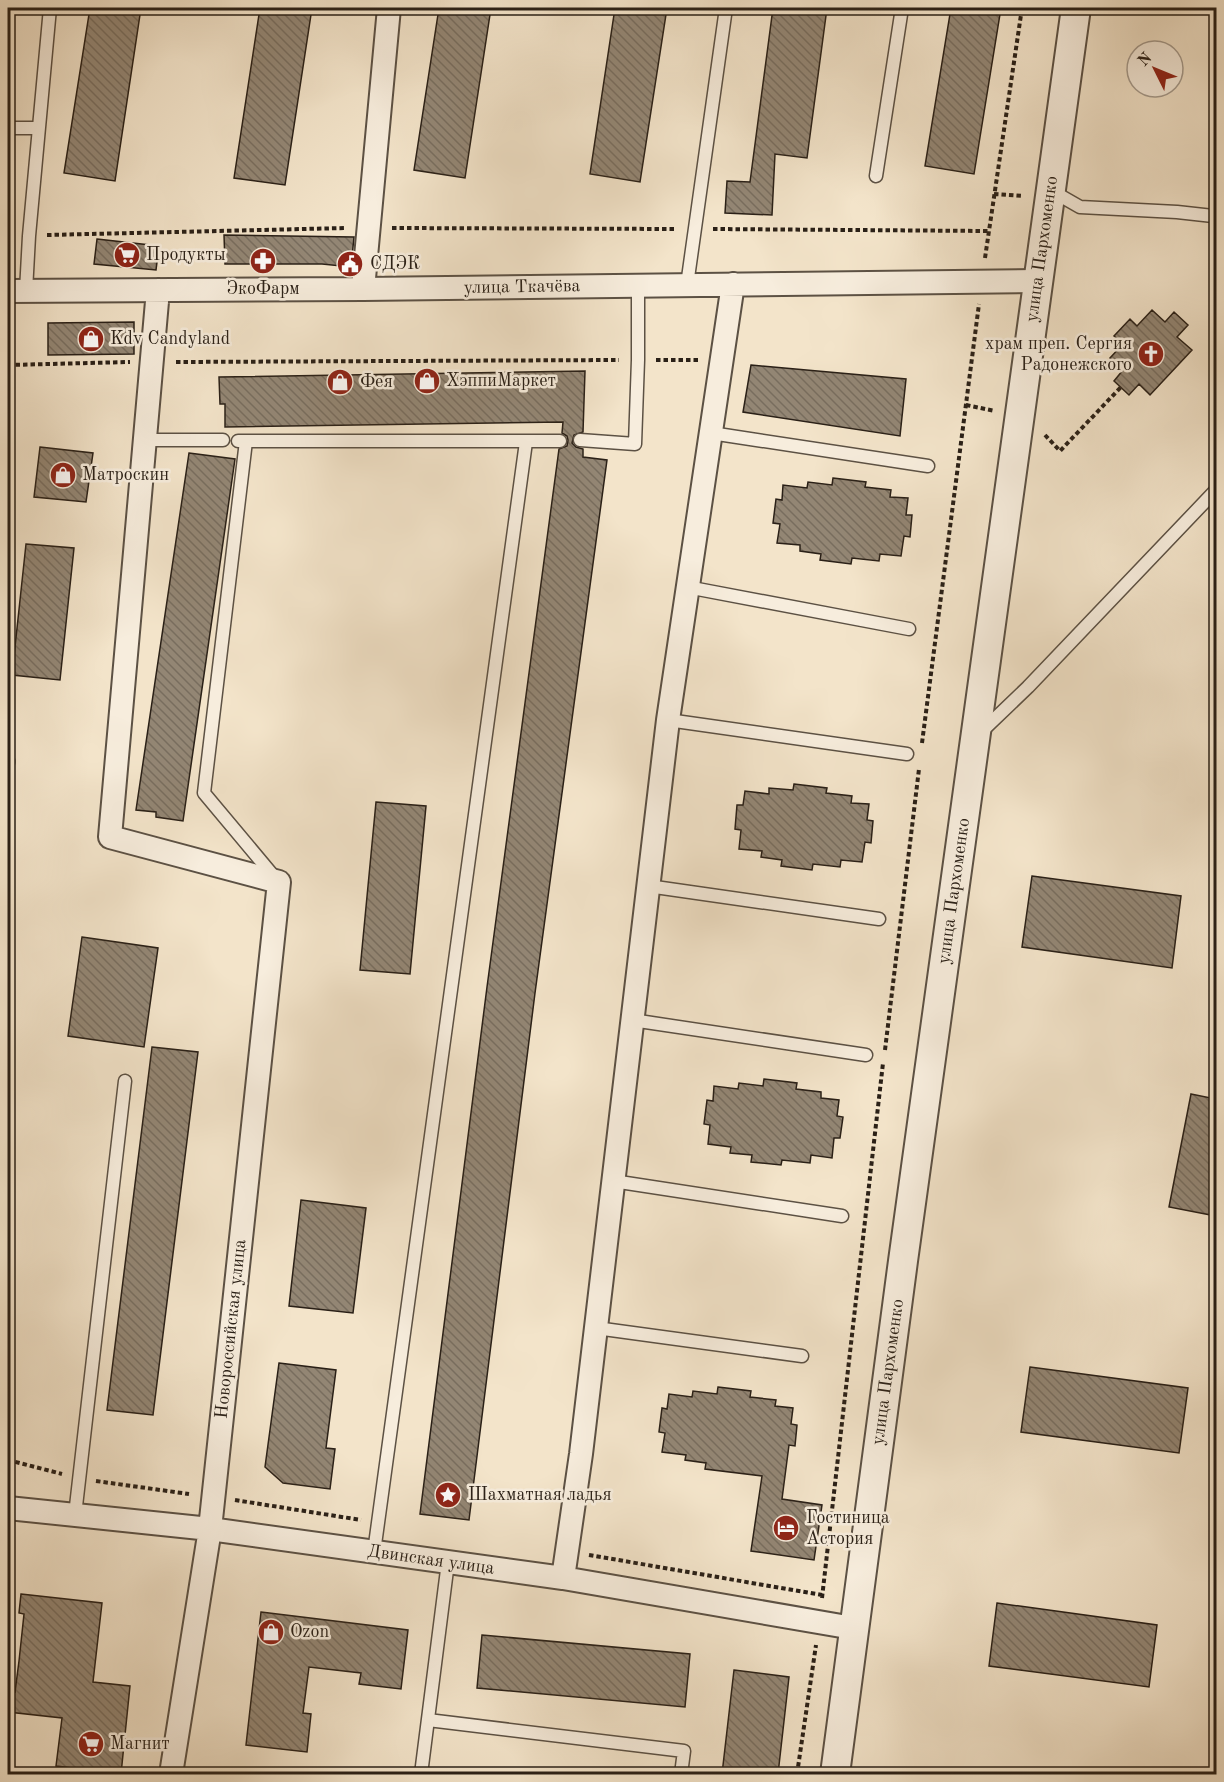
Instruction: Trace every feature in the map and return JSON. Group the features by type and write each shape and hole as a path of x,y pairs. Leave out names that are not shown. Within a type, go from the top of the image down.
{"street":[{"path":"363,289 389,8"},
{"name":"улица Пархоменко","path":"835,1774 853,1628 1076,8"},
{"name":"улица Ткачёва","path":"17,291 1037,281"},
{"path":"563,1578 596,1328 668,720 733,284"},
{"path":"158,290 110,837 279,882"},
{"name":"Новороссийская улица","path":"171,1774 210,1529 279,882"},
{"name":"Двинская улица","path":"8,1508 210,1529 563,1578 853,1628"}],"lane":[{"path":"17,291 29,236 50,8"},
{"path":"687,285 726,8"},
{"path":"876,176 902,8"},
{"path":"8,128 39,128"},
{"path":"1050,190 1080,207 1177,212 1213,216 1216,219"},
{"path":"580,440 635,444 638,286"},
{"path":"711,433 928,465"},
{"path":"145,440 223,441"},
{"path":"279,882 204,793 242,441 561,441"},
{"path":"374,1552 526,442"},
{"path":"975,738 1028,687 1216,489"},
{"path":"687,587 909,628"},
{"path":"668,720 907,754"},
{"path":"648,886 879,919"},
{"path":"632,1020 866,1055"},
{"path":"75,1515 125,1081"},
{"path":"613,1181 842,1216"},
{"path":"596,1328 802,1356"},
{"path":"421,1774 448,1562"},
{"path":"428,1720 684,1751 681,1774"}],"path":[{"path":"922,744 982,281 1022,8"},
{"path":"29,236 369,228 989,231"},
{"path":"8,364 721,360"},
{"path":"1043,432 1060,451 1121,387"},
{"path":"797,1774 819,1623 899,919 919,767"},
{"path":"567,1552 822,1594"}],"building":[{"path":"90,8 141,8 115,181 64,173"},
{"path":"260,8 312,8 285,185 234,178"},
{"path":"439,8 491,8 465,178 414,170"},
{"path":"615,8 667,8 640,182 590,174"},
{"path":"773,8 827,8 807,158 775,154 772,215 725,213 727,181 750,182"},
{"path":"951,8 1001,8 974,174 925,166"},
{"path":"224,235 354,237 351,267 322,264 225,264"},
{"name":"Продукты","path":"97,239 159,246 156,270 94,264"},
{"name":"храм преп. Сергия Радонежского","path":"1152,310 1165,322 1174,312 1188,325 1177,337 1192,350 1150,395 1139,384 1129,395 1114,381 1123,370 1110,358 1123,344 1114,336 1130,319 1137,326"},
{"name":"Kdv Candyland","path":"134,322 134,354 48,355 48,323"},
{"path":"751,365 906,379 900,436 743,412"},
{"path":"585,371 583,432 574,435 572,443 583,449 583,457 607,460 535,993 469,1520 420,1514 559,449 567,446 568,440 567,436 562,433 563,422 225,427 225,404 220,404 219,377"},
{"name":"Матроскин","path":"40,447 93,453 86,502 34,497"},
{"path":"189,453 235,459 183,821 156,817 156,812 136,810"},
{"path":"833,478 866,482 865,487 891,490 890,497 908,498 906,515 912,515 910,537 904,536 901,556 880,554 879,561 852,558 851,564 820,560 821,554 800,551 800,545 777,543 780,524 773,523 776,499 782,500 783,485 807,488 808,482 832,485"},
{"path":"26,544 74,548 60,680 12,675"},
{"path":"794,784 827,788 826,793 852,796 851,803 869,804 867,820 873,821 871,843 865,842 862,862 841,860 840,867 813,864 812,870 781,866 782,860 761,857 762,851 739,849 741,830 735,829 737,805 743,805 745,791 769,794 769,788 793,790"},
{"path":"376,802 426,806 410,974 360,970"},
{"path":"1032,876 1181,896 1172,968 1022,947"},
{"path":"82,937 158,948 144,1047 68,1036"},
{"path":"152,1047 198,1052 153,1415 107,1410"},
{"path":"764,1079 797,1083 796,1089 821,1092 821,1098 839,1100 837,1116 843,1117 840,1138 834,1138 832,1158 811,1155 810,1163 782,1160 781,1165 751,1162 752,1155 730,1153 731,1147 708,1144 710,1125 704,1124 707,1100 713,1101 714,1086 738,1089 739,1083 763,1086"},
{"path":"1191,1094 1216,1099 1216,1216 1169,1207"},
{"path":"301,1200 366,1208 353,1313 289,1306"},
{"path":"279,1363 336,1370 326,1448 335,1449 330,1489 283,1483 265,1467"},
{"path":"1030,1367 1188,1388 1179,1453 1021,1432"},
{"path":"718,1387 751,1391 750,1397 776,1400 775,1406 793,1408 791,1424 797,1425 795,1446 789,1445 782,1499 822,1505 814,1560 751,1551 762,1476 705,1469 706,1463 685,1460 686,1455 662,1452 665,1433 659,1432 662,1408 667,1409 669,1394 692,1397 693,1391 717,1394"},
{"path":"21,1594 102,1603 93,1682 130,1686 121,1774 56,1766 62,1718 8,1712 10,1691 15,1692 19,1661 24,1614 19,1613"},
{"path":"997,1603 1157,1625 1149,1687 989,1666"},
{"path":"261,1612 408,1630 401,1689 359,1684 361,1673 309,1667 303,1713 311,1714 307,1752 246,1745"},
{"path":"482,1635 690,1654 685,1707 477,1688"},
{"path":"734,1670 789,1677 778,1774 722,1774"}],"place":[{"name":"Продукты","path":"127,255"},
{"name":"ЭкоФарм","path":"263,261"},
{"name":"СДЭК","path":"350,264"},
{"name":"Kdv Candyland","path":"91,339"},
{"name":"храм преп. Сергия Радонежского","path":"1151,354"},
{"name":"ХэппиМаркет","path":"427,381"},
{"name":"Фея","path":"340,382"},
{"name":"Матроскин","path":"63,475"},
{"name":"Шахматная ладья","path":"448,1495"},
{"name":"Гостиница Астория","path":"786,1528"},
{"name":"Ozon","path":"271,1632"},
{"name":"Магнит","path":"91,1744"}]}
